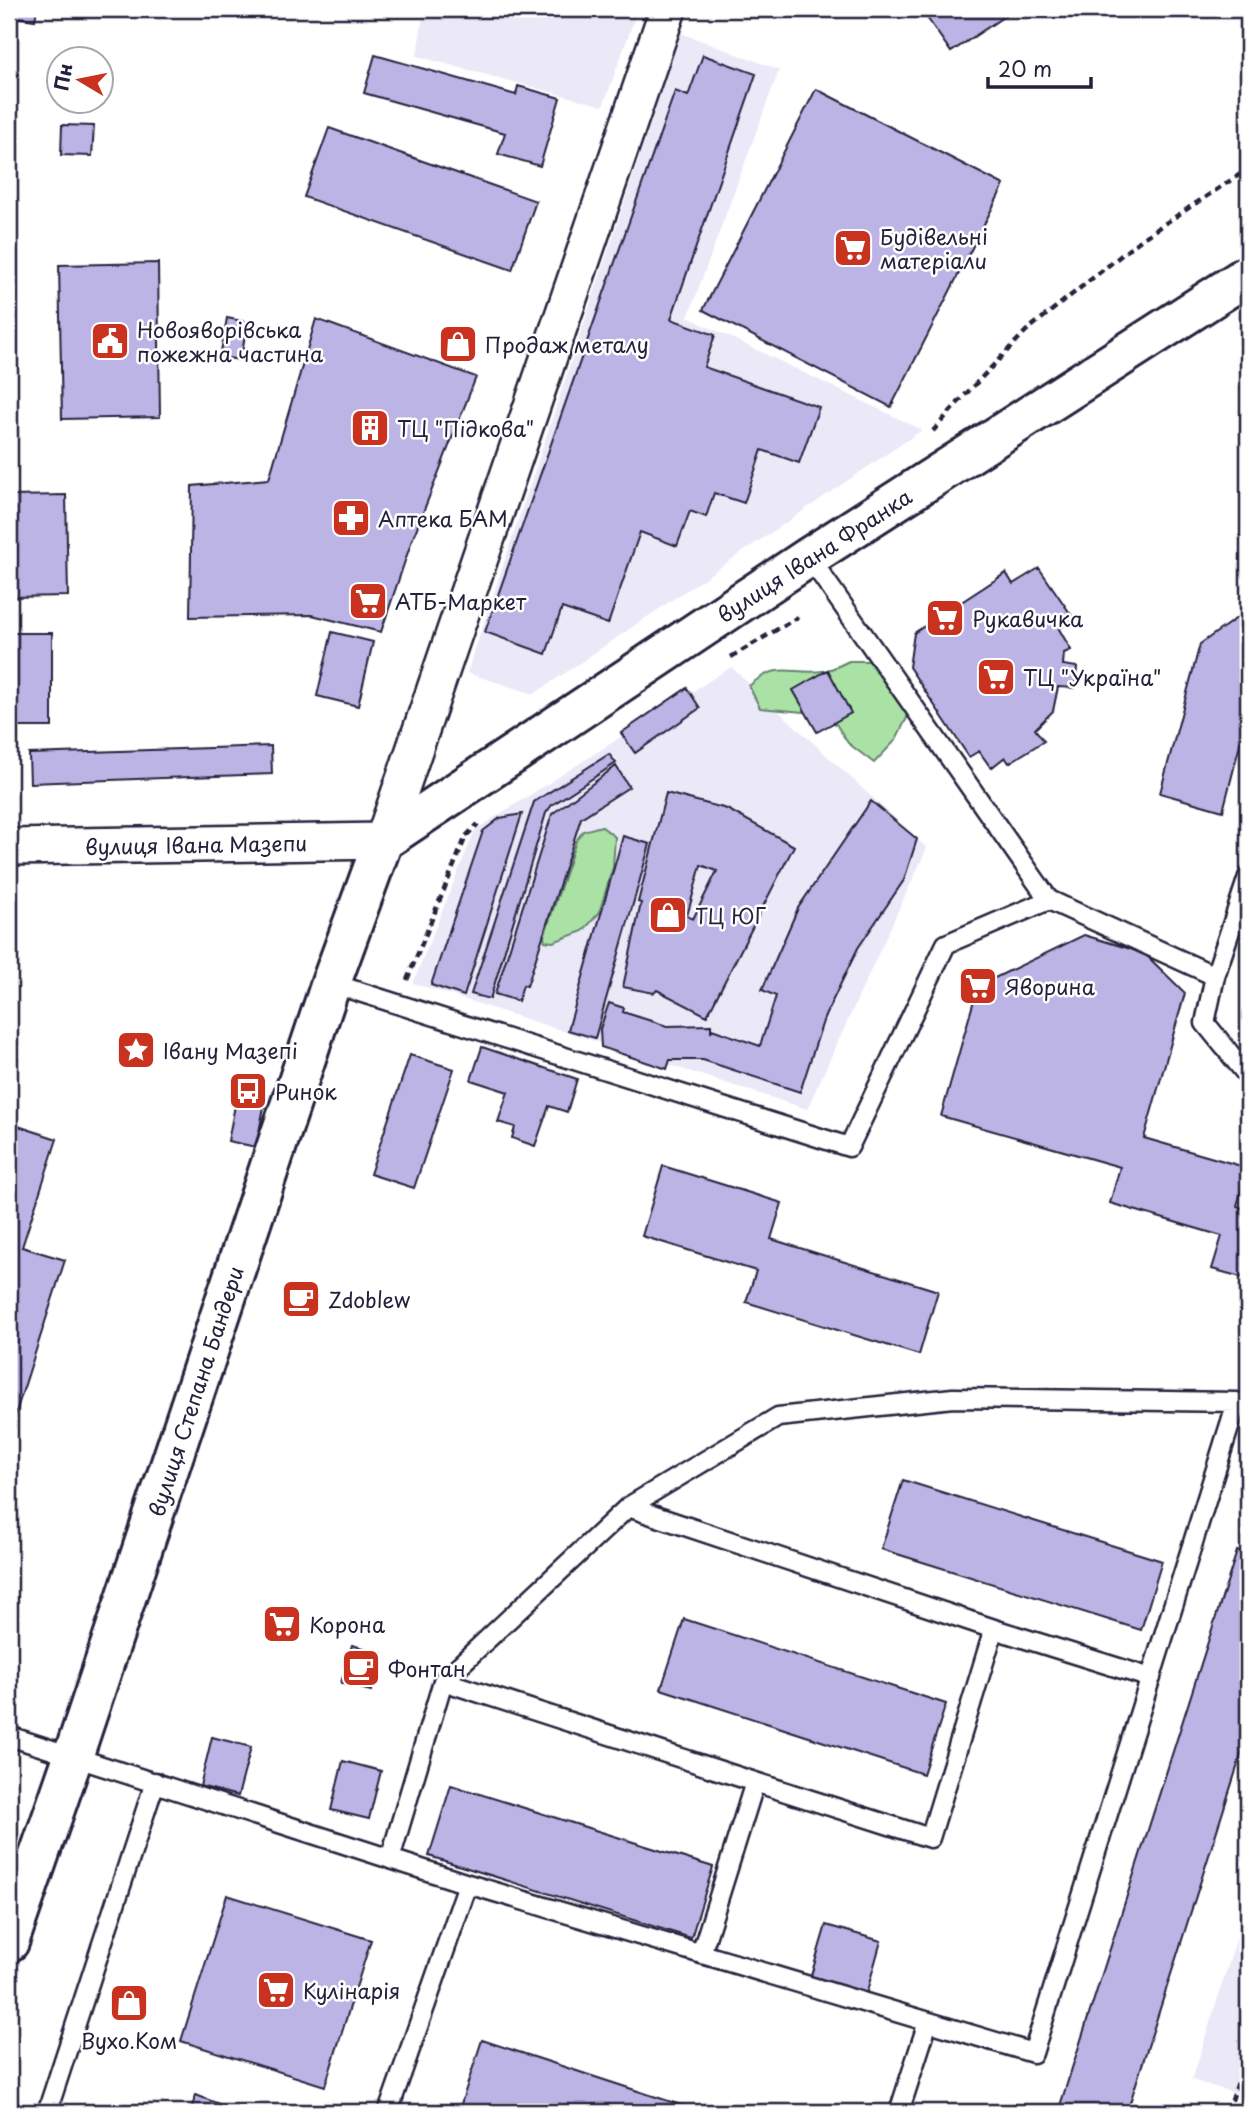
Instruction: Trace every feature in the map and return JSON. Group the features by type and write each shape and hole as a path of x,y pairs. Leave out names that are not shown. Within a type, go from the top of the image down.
{"street":[{"path":"383,841 668,9"},
{"name":"вулиця Івана Франка","path":"383,841 809,557 1248,275"},
{"name":"вулиця Івана Мазепи","path":"9,847 383,841"},
{"name":"вулиця Степана Бандери","path":"9,1942 331,983 383,841"}],"lane":[{"path":"809,557 1049,900 1215,976"},
{"path":"1248,877 1215,976 1205,1023 1248,1076"},
{"path":"331,983 849,1147 946,944 1049,900"},
{"path":"9,1736 467,1884 1033,2053 1151,1678 1243,1404 953,1398 778,1417 628,1507 443,1681 390,1859"},
{"path":"628,1507 994,1629 1151,1678"},
{"path":"443,1681 930,1838 994,1629"},
{"path":"47,2112 155,1782"},
{"path":"701,1954 755,1782"},
{"path":"388,2112 467,1884"},
{"path":"899,2112 928,2022"}],"path":[{"path":"931,435 1026,331 1143,238 1248,169"},
{"path":"721,663 798,617"},
{"path":"397,1004 466,835 485,817"},
{"path":"1228,2112 1248,2052"}],"shaded area":[{"path":"424,9 638,9 603,106 417,56"},
{"path":"681,33 779,70 688,317 922,430 534,694 467,673"},
{"name":"ТЦ ЮГ","path":"731,667 927,848 807,1109 413,983 475,830"},
{"path":"1248,1902 1248,2097 1192,2080"}],"green space":[{"path":"849,661 872,661 909,714 895,741 874,763 848,743 836,724 814,713 760,708 749,686 759,678 777,671 823,671"},
{"path":"601,826 615,837 613,867 599,913 583,931 553,942 545,941 544,937 576,841 583,831"}],"building":[{"path":"9,9 37,9 35,20 9,16"},
{"path":"921,9 1015,9 951,52"},
{"path":"375,55 516,95 518,86 560,98 540,166 498,154 505,133 364,93"},
{"path":"703,55 756,74 671,319 715,335 704,367 819,407 799,463 762,450 744,503 714,493 706,517 690,511 677,546 640,532 608,624 562,608 546,654 485,632 675,91 688,96"},
{"name":"Будівельні матеріали","path":"816,89 1004,185 891,407 703,310"},
{"path":"62,125 94,126 92,156 61,155"},
{"path":"329,128 536,201 512,270 304,197"},
{"name":"Новояворівська пожежна частина","path":"158,263 160,417 62,419 59,265"},
{"path":"227,318 247,322 241,360 220,357"},
{"name":"ТЦ \"Підкова\"","path":"316,319 476,377 411,543 381,632 312,615 190,617 192,486 269,479"},
{"path":"66,495 68,596 9,597 9,496"},
{"name":"ТЦ \"Україна\"","path":"1039,568 1074,619 1059,629 1071,650 1064,653 1063,665 1077,667 1075,688 1058,687 1053,711 1035,729 1044,741 1009,763 1005,757 991,768 979,751 969,757 909,667 914,633 1006,573 1013,584"},
{"path":"1248,610 1248,713 1223,811 1160,793 1200,644"},
{"path":"332,632 373,642 358,706 317,696"},
{"path":"9,633 52,633 52,727 9,727"},
{"path":"828,670 851,713 817,732 793,690"},
{"path":"687,688 700,708 635,753 621,733"},
{"path":"271,746 272,774 30,783 29,754"},
{"path":"609,754 616,763 552,805 546,813 490,999 471,994 534,802"},
{"path":"616,766 629,787 581,818 527,986 523,985 518,1001 495,994 552,814"},
{"path":"666,793 727,809 794,846 707,1016 657,990 654,993 623,987 641,903 638,902","holes":["701,865 717,871 693,919 687,916"]},
{"path":"871,801 917,839 904,880 858,948 824,1018 800,1092 703,1060 670,1060 667,1069 601,1047 600,1029 609,1003 624,1008 623,1012 667,1026 711,1025 711,1032 712,1029 760,1046 776,996 762,990 798,908"},
{"path":"522,814 464,996 431,985 483,831 500,818"},
{"path":"623,836 650,844 595,1038 568,1030"},
{"path":"1084,935 1144,953 1185,993 1144,1138 1248,1168 1237,1206 1248,1210 1248,1279 1212,1269 1222,1236 1110,1203 1120,1167 941,1116 978,986"},
{"path":"482,1047 577,1079 567,1112 549,1106 535,1146 512,1138 515,1127 498,1122 508,1092 471,1080"},
{"path":"410,1055 454,1069 414,1188 370,1174"},
{"path":"238,1090 266,1097 256,1147 228,1141"},
{"path":"9,1123 57,1139 22,1247 65,1260 9,1434"},
{"path":"663,1166 782,1203 771,1239 938,1291 919,1355 746,1302 756,1271 642,1236"},
{"path":"903,1480 1162,1561 1141,1630 881,1549"},
{"path":"1237,1551 1248,1555 1248,1733 1127,2112 1058,2112"},
{"path":"684,1619 946,1704 923,1774 661,1689"},
{"name":"Фонтан","path":"352,1645 381,1653 371,1691 341,1683"},
{"path":"212,1737 251,1747 238,1796 200,1786"},
{"path":"343,1761 381,1771 369,1819 331,1810"},
{"path":"451,1785 713,1867 691,1938 429,1856"},
{"name":"Кулінарія","path":"227,1895 371,1940 325,2086 181,2041"},
{"path":"826,1925 881,1941 866,1995 810,1979"},
{"path":"482,2040 702,2112 477,2112 460,2107"},
{"path":"196,2095 224,2106 222,2112 190,2112"}],"place":[{"name":"Будівельні матеріали","path":"853,248"},
{"name":"Новояворівська пожежна частина","path":"110,341"},
{"name":"Продаж металу","path":"458,344"},
{"name":"ТЦ \"Підкова\"","path":"370,428"},
{"name":"Аптека БАМ","path":"351,518"},
{"name":"АТБ-Маркет","path":"368,601"},
{"name":"Рукавичка","path":"945,618"},
{"name":"ТЦ \"Україна\"","path":"996,677"},
{"name":"ТЦ ЮГ","path":"668,915"},
{"name":"Яворина","path":"978,986"},
{"name":"Івану Мазепі","path":"136,1050"},
{"name":"Ринок","path":"248,1091"},
{"name":"Zdoblew","path":"301,1299"},
{"name":"Корона","path":"282,1624"},
{"name":"Фонтан","path":"361,1668"},
{"name":"Кулінарія","path":"276,1990"},
{"name":"Вухо.Ком","path":"129,2003"}]}
